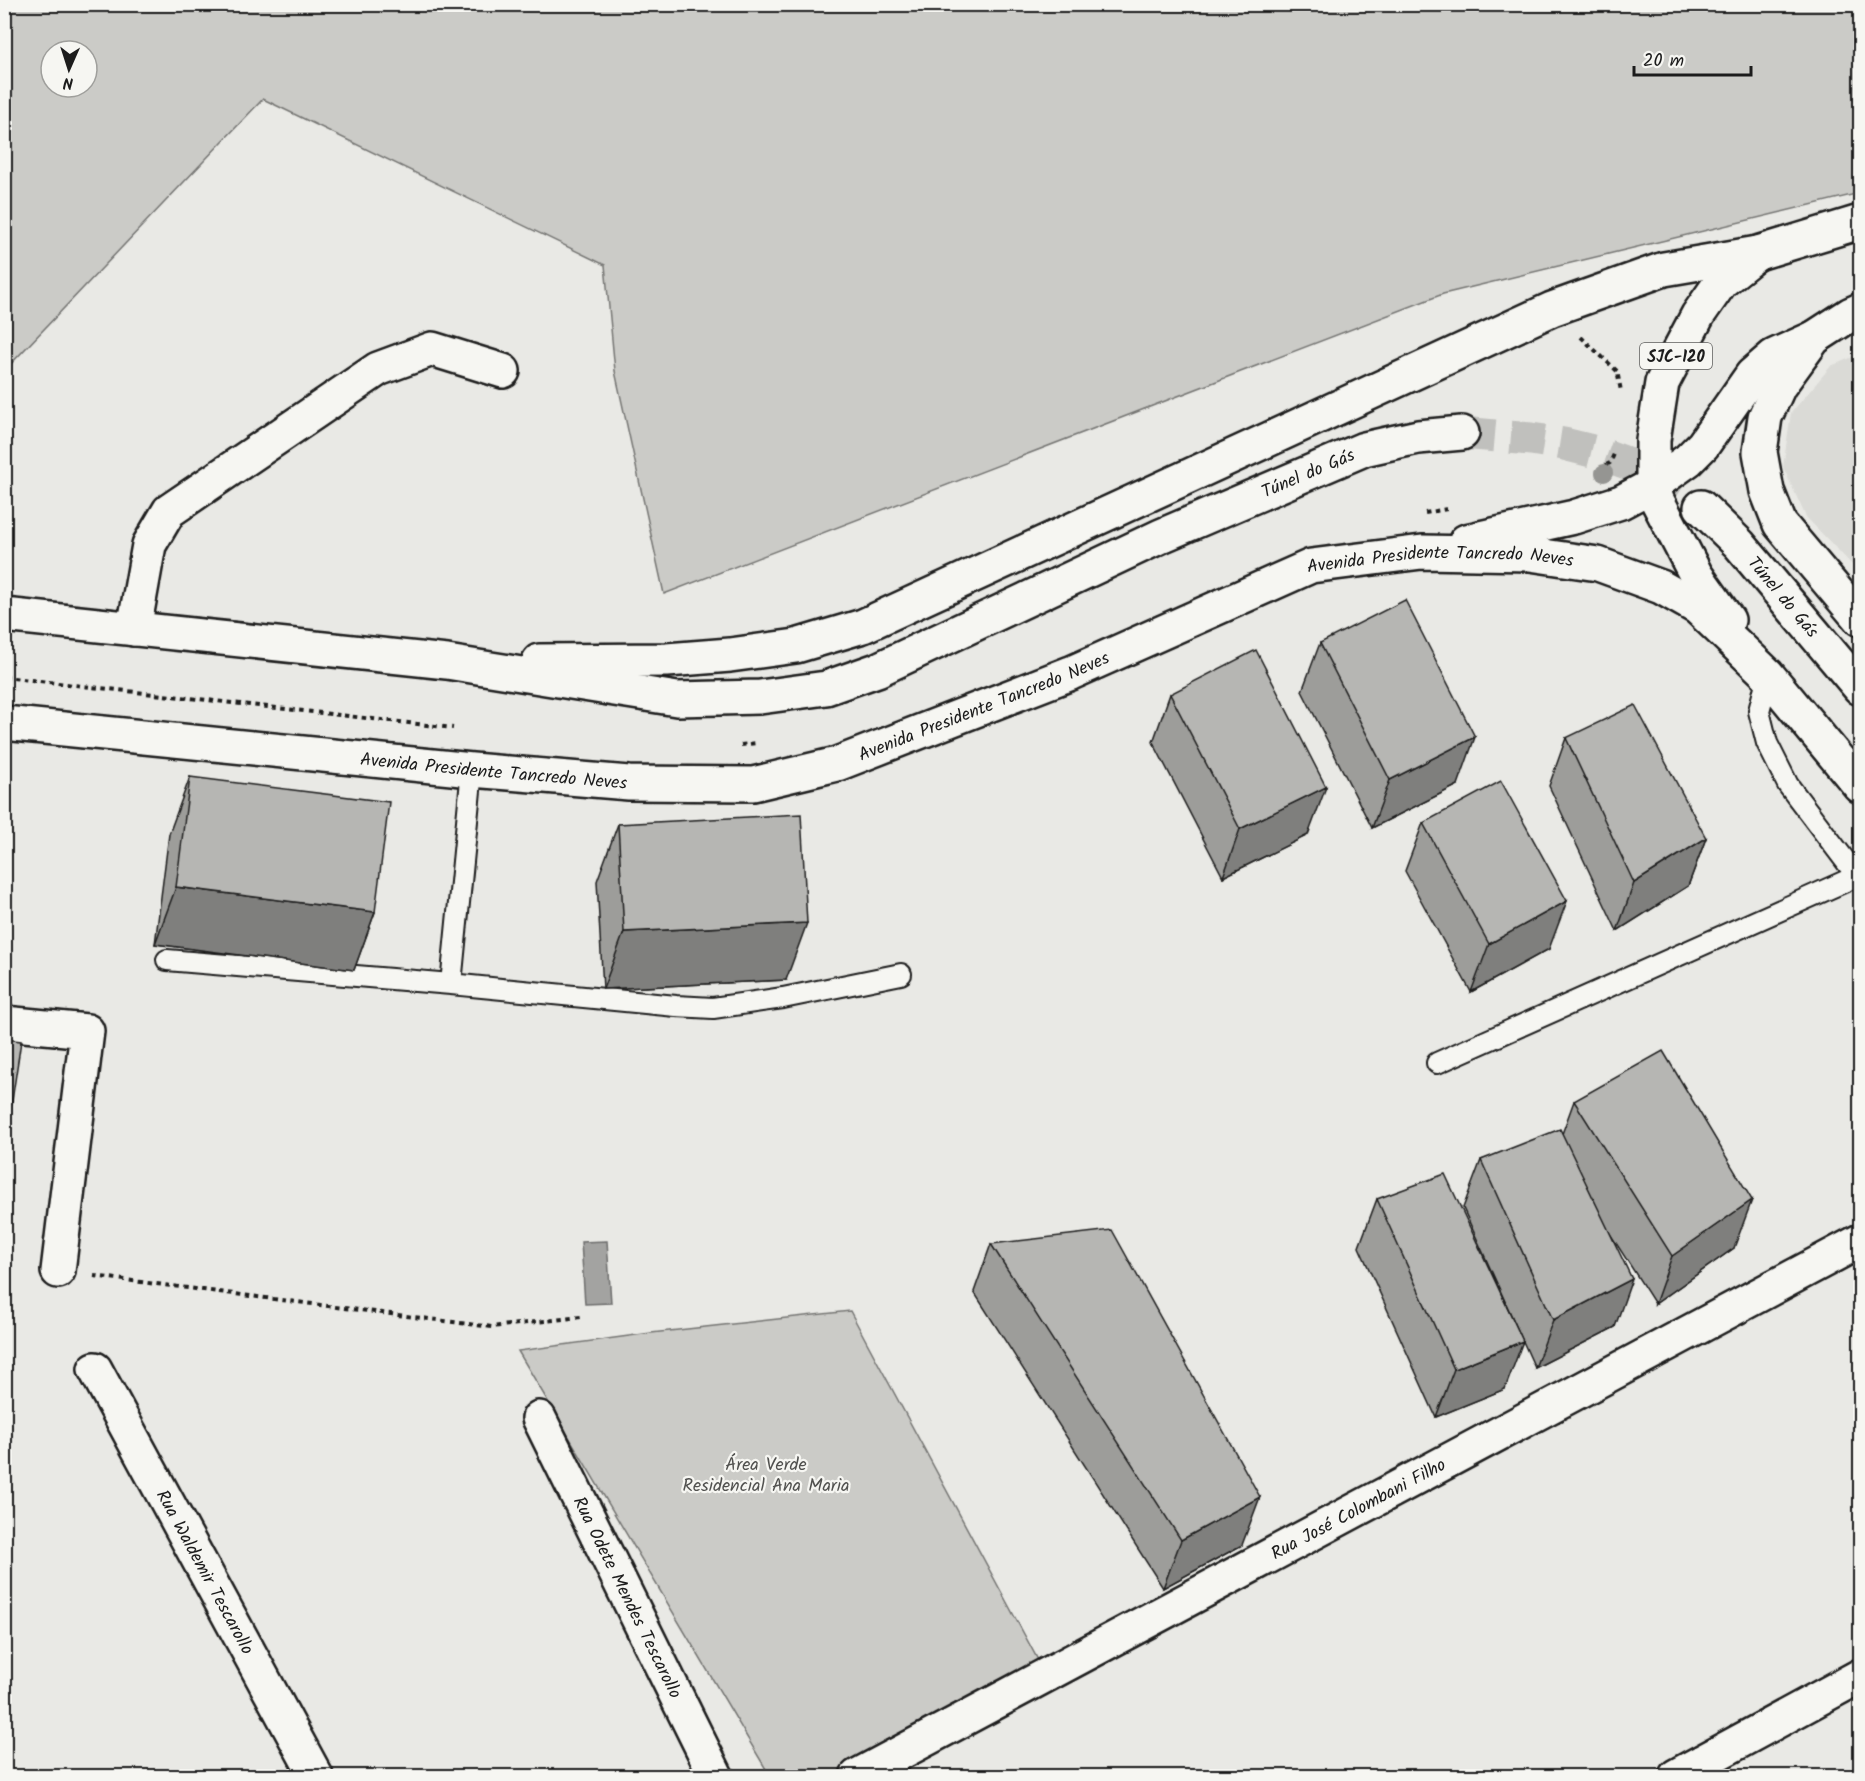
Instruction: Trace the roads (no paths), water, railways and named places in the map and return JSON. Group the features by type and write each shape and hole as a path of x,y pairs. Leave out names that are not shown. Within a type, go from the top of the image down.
{"main road":[{"name":"SJC-120","path":"1653,485 1653,440 1662,383 1698,315 1721,282 1758,253 1860,222"},
{"path":"4,615 447,662 667,660 730,655 795,646 863,626 1552,309 1664,269 1758,253"},
{"path":"1422,552 1574,516 1621,501 1653,485 1688,460 1703,445 1752,375 1774,356 1814,338 1860,310"},
{"path":"1814,338 1779,386 1765,417 1760,452 1767,491 1780,524 1860,620"},
{"path":"134,629 149,545 169,512 378,369 432,349 503,371"},
{"name":"Túnel do Gás","path":"447,662 677,699 760,697 826,688 877,670 1161,536 1364,449 1418,436 1462,433"},
{"path":"1653,485 1657,500 1696,575 1768,675"},
{"name":"Túnel do Gás","path":"1701,507 1739,544 1860,688"},
{"name":"Avenida Presidente Tancredo Neves","path":"4,723 472,770 629,783 753,784 837,764 1071,673 1311,566 1422,552 1530,554 1598,564 1661,587 1698,608 1768,675 1860,786"},
{"path":"4,1023 87,1031 58,1271"},
{"name":"Rua José Colombani Filho","path":"856,1776 1860,1241"},
{"name":"Rua Waldemir Tescarollo","path":"95,1369 316,1776"},
{"name":"Rua Odete Mendes Tescarollo","path":"538,1419 716,1776"},
{"path":"1677,1776 1860,1676"}],"lane":[{"path":"1437,1062 1859,875 1788,785 1767,743 1759,711 1768,675"},
{"path":"451,984 472,770"},
{"path":"167,960 713,1008 783,999 901,974"}],"tunnel":[{"path":"1462,433 1531,439 1596,452 1638,467 1701,507"}],"park label":[{"name":"Área Verde Residencial Ana Maria","path":"766,1474"}]}
